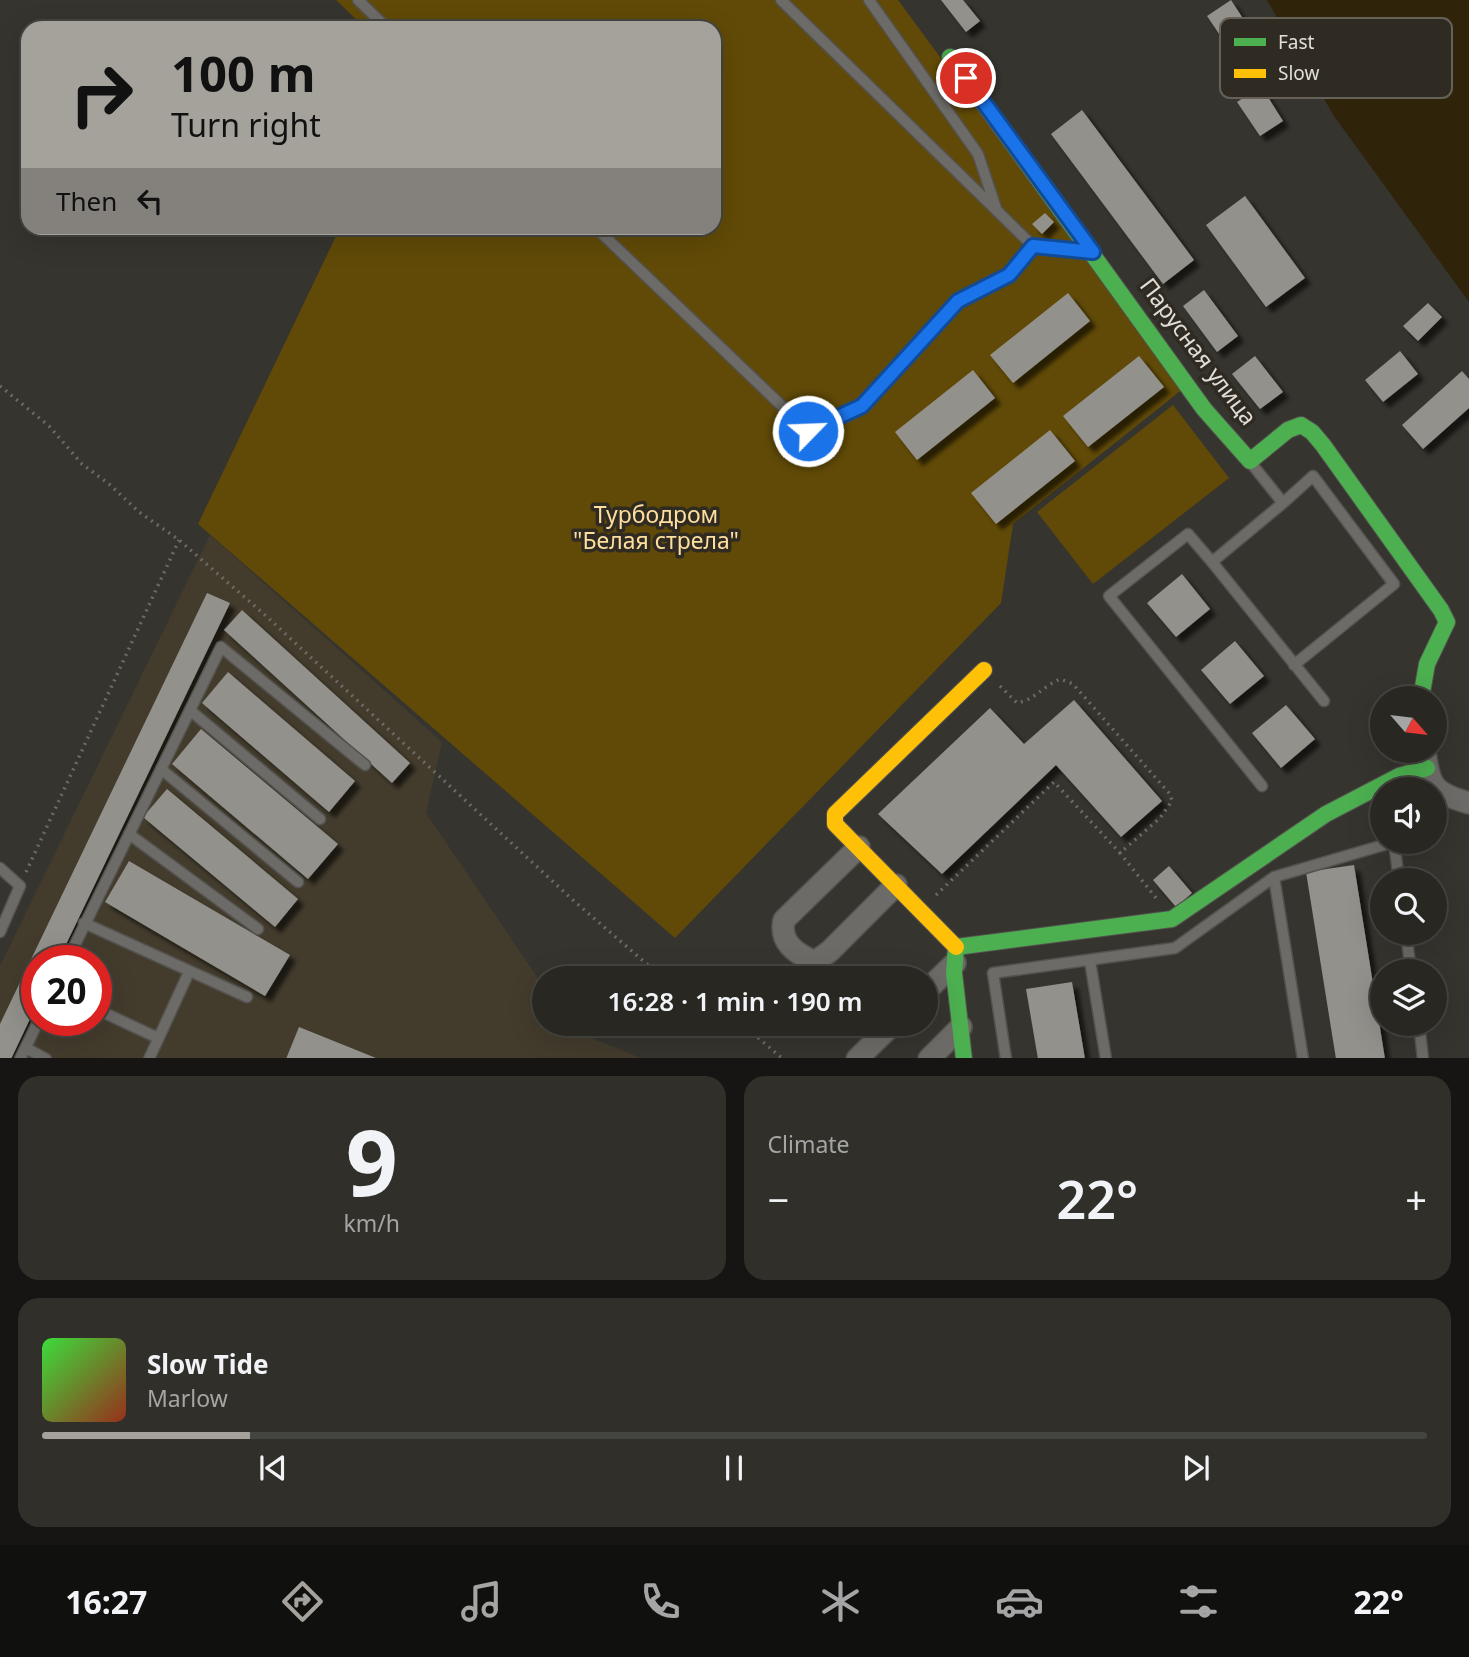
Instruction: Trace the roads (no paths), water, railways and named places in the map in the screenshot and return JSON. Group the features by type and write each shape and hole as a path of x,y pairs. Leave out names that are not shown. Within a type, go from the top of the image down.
{"street":[{"name":"Парусная улица","path":"950,57 1205,409 1250,461 1288,430 1301,425 1312,432 1447,622 1444,636 1432,651 1422,686"},
{"path":"964,1058 956,955 920,910 835,824 835,814 984,670"},
{"path":"938,977 956,955 1172,919 1326,814 1421,763"},
{"path":"1427,763 1432,785 1443,794 1469,803"},
{"path":"859,847 784,920 782,930 785,939 799,956 815,962 830,951 896,885"},
{"path":"930,1058 961,1027"},
{"path":"858,1058 880,1036"}],"lane":[{"path":"358,0 380,21"},
{"path":"781,0 1033,246 1093,252"},
{"path":"869,0 978,154 996,210"},
{"path":"603,235 808,431 862,406 958,301 1009,275 1033,246"},
{"path":"1250,461 1283,503"},
{"path":"1212,562 1314,476 1394,584 1294,664"},
{"path":"1262,786 1109,596 1188,534 1324,701"},
{"path":"75,945 221,647 365,765"},
{"path":"191,711 320,819"},
{"path":"161,769 298,882"},
{"path":"129,834 258,929"},
{"path":"1006,1058 993,973 1175,948 1274,877 1394,842 1397,868"},
{"path":"0,868 20,886 0,932"},
{"path":"1274,877 1303,1058"},
{"path":"85,923 247,997"},
{"path":"1090,961 1106,1058"},
{"path":"149,1058 189,972"},
{"path":"112,1016 158,1038"},
{"path":"31,1036 23,1053 42,1058"},
{"path":"1420,1036 1423,1058"}],"park label":[{"name":"Турбодром \"Белая стрела\"","path":"656,527"}]}
